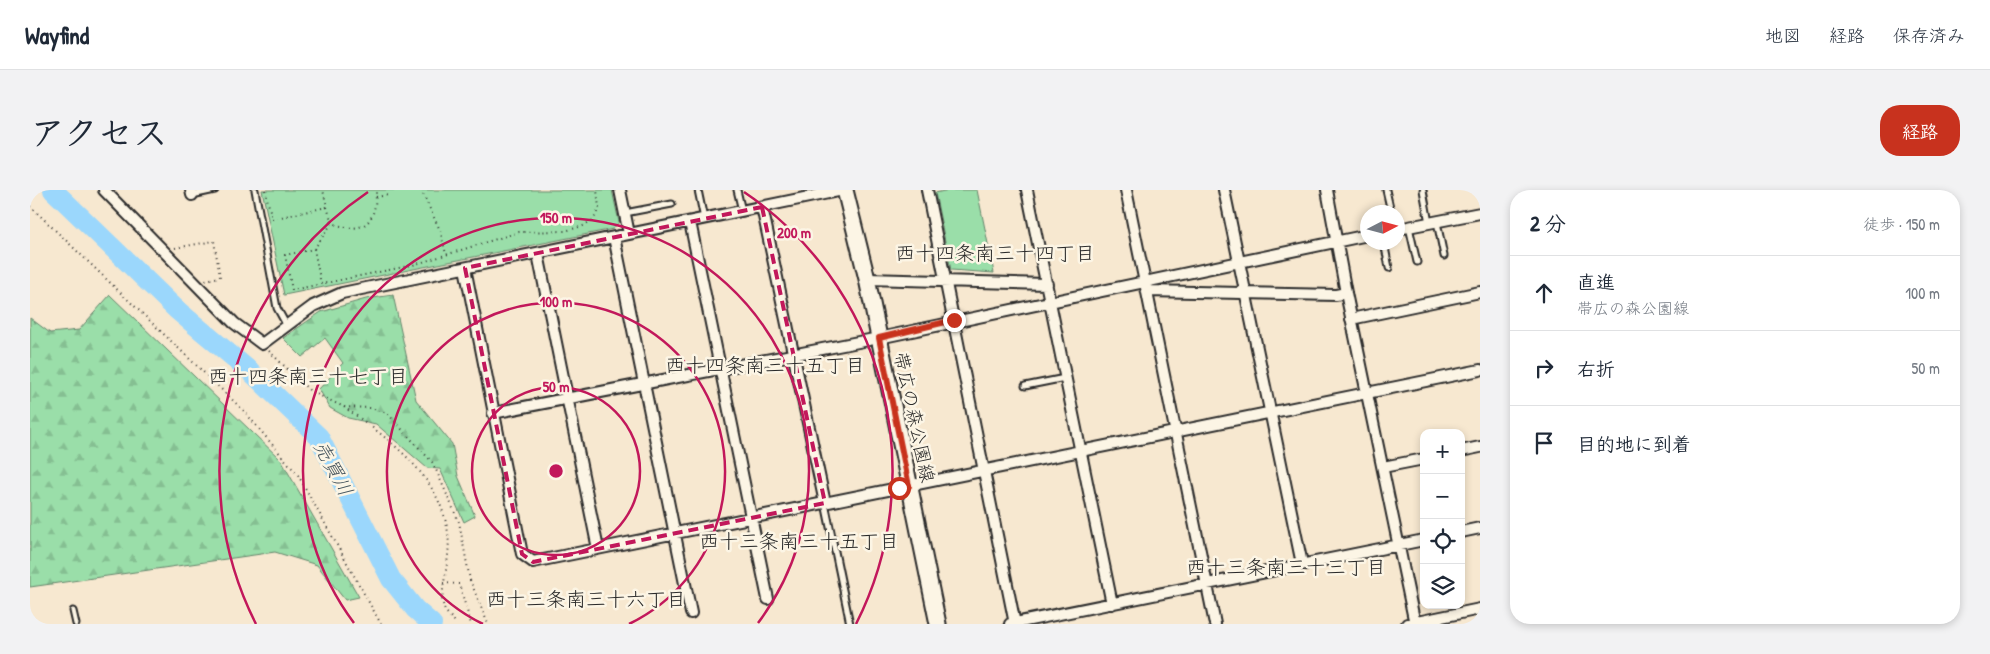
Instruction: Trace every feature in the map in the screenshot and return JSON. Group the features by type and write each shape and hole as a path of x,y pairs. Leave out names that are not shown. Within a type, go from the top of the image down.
{"main road":[{"name":"帯広の森公園線","path":"844,190 867,279 938,624"}],"street":[{"path":"104,190 234,323 262,344 313,306 342,293 844,190"},
{"path":"620,190 629,234"},
{"path":"927,190 985,471 1013,624 1420,541"},
{"path":"1028,190 1112,604"},
{"path":"1126,190 1146,280 1215,624"},
{"path":"1224,190 1302,564"},
{"path":"1327,190 1366,393 1399,545 1412,624 1480,609"},
{"path":"762,207 825,503"},
{"path":"1405,228 1480,213"},
{"path":"690,222 768,599"},
{"path":"493,413 879,338 954,320 1360,236"},
{"path":"614,237 691,613"},
{"path":"538,254 598,549"},
{"path":"465,268 522,554 532,562 752,519 1080,450 1480,370"},
{"path":"867,279 1047,284"},
{"path":"1148,291 1336,295 1346,293"},
{"path":"1351,319 1480,292"},
{"path":"1465,450 1480,447"},
{"path":"1383,467 1420,460"},
{"path":"1465,531 1480,528"}],"lane":[{"path":"192,192 215,190"},
{"path":"255,190 277,308 287,326"},
{"path":"698,190 704,219"},
{"path":"737,190 742,211"},
{"path":"1386,190 1389,205"},
{"path":"1423,190 1444,256"},
{"path":"625,213 672,204"},
{"path":"1409,227 1417,262"},
{"path":"1386,250 1389,268"},
{"path":"1026,386 1066,378"},
{"path":"825,503 850,624"},
{"path":"73,611 76,624"}],"path":[{"path":"265,190 272,219 327,207"},
{"path":"324,190 332,223"},
{"path":"332,223 351,228 368,222 374,215 376,190"},
{"path":"421,190 440,230 446,254"},
{"path":"332,223 314,249 285,255 292,290 380,273 519,232 565,231 583,226 594,218 599,208 597,190"},
{"path":"376,197 388,196"},
{"path":"30,206 244,411 270,441 298,475 381,624"},
{"path":"163,250 214,241 220,277 194,282"},
{"path":"314,249 321,284"},
{"path":"262,344 310,392 344,407 375,429 432,486 441,507 448,533 448,554 442,601 445,611 457,624"},
{"path":"344,407 371,408 387,413 433,463 459,522 470,580 488,624"},
{"path":"443,583 459,584 471,624"}],"highlighted area":[{"path":"762,207 825,503 533,562 522,554 465,268"}],"green space":[{"path":"262,190 612,190 619,222 613,229 284,295"},
{"path":"949,190 977,190 994,273 951,270 935,193"},
{"path":"110,295 281,460 359,597 345,600 317,565 275,552 30,587 30,318 50,333 79,330"},
{"path":"393,295 416,400 452,444 458,476 475,516 464,522 440,469 427,468 376,424 348,418 330,408 319,389 343,363 325,338 302,357 283,338 321,312 366,299"}],"waterway":[{"name":"売買川","path":"53,190 177,310 251,372 319,437 391,579 415,609 432,624"}],"district":[{"name":"西十四条南三十四丁目","path":"995,252"},
{"name":"西十四条南三十五丁目","path":"765,364"},
{"name":"西十四条南三十七丁目","path":"308,375"},
{"name":"西十三条南三十五丁目","path":"799,540"},
{"name":"西十三条南三十三丁目","path":"1286,566"},
{"name":"西十三条南三十六丁目","path":"586,598"}],"route":[{"path":"899,488 909,486 879,338 954,320"}]}
